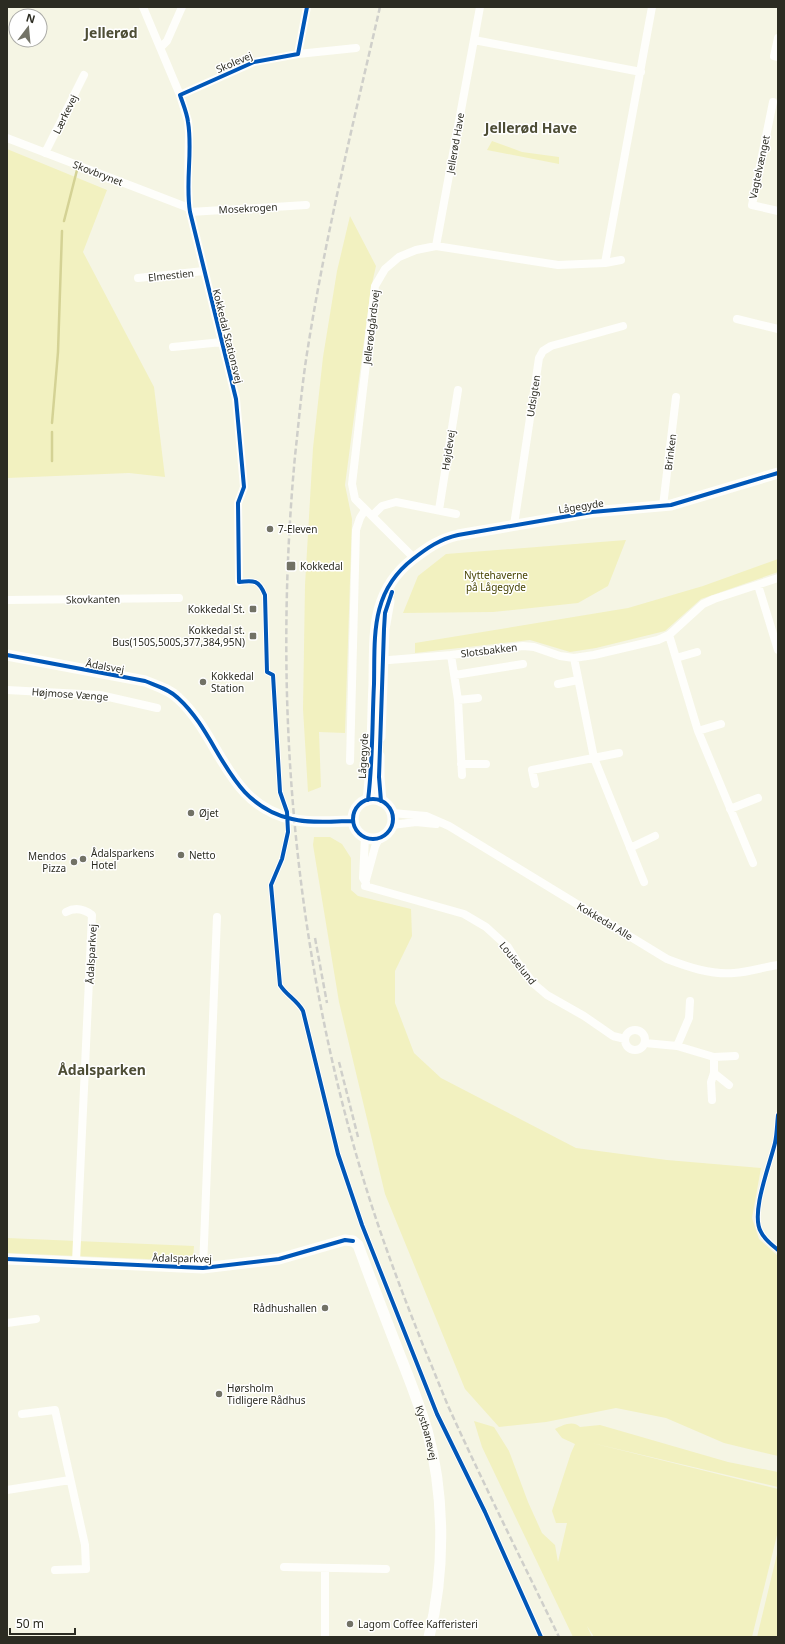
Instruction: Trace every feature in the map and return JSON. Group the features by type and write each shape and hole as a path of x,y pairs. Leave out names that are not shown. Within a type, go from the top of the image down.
{"street":[{"name":"Kokkedal Stationsvej","path":"143,7 180,95 188,121 188,186 190,210 236,399 244,487 238,503 239,582"},
{"path":"161,47 167,41 182,7"},
{"path":"298,54 307,7"},
{"name":"Jellerød Have","path":"436,246 480,7"},
{"path":"605,263 652,7"},
{"path":"778,38 774,56 778,57"},
{"path":"474,40 640,72"},
{"name":"Skolevej","path":"180,95 254,62 298,54 356,48"},
{"name":"Lærkevej","path":"45,153 84,74"},
{"name":"Vagtelvænget","path":"773,102 752,205 778,211"},
{"name":"Skovbrynet","path":"7,138 190,210"},
{"name":"Mosekrogen","path":"190,210 306,205"},
{"name":"Jellerødgårdsvej","path":"414,558 355,499 352,484 375,286 385,270 399,257 416,250 436,246 558,265 605,263 621,260"},
{"name":"Elmestien","path":"138,278 204,271"},
{"path":"737,318 778,329"},
{"name":"Udsigten","path":"514,525 539,358 543,351 552,346 623,326"},
{"path":"173,347 222,342"},
{"name":"Højdevej","path":"439,510 458,390"},
{"name":"Brinken","path":"663,506 676,397"},
{"name":"Lågegyde","path":"381,801 379,777 379,661 375,629 379,608 390,583 404,566 426,548 447,538 514,525 596,512 663,506 686,502 778,474"},
{"path":"372,516 382,506 396,502 456,514"},
{"name":"Lågegyde","path":"350,761 356,530 360,518 365,510"},
{"name":"Lågegyde","path":"368,800 379,661 384,620 389,599 395,586 414,558"},
{"name":"Slotsbakken","path":"379,661 523,646 534,647 560,656 574,658 594,655 658,640 669,635 703,604 778,578"},
{"path":"758,585 778,650"},
{"name":"Skovkanten","path":"7,600 178,598"},
{"path":"669,635 698,731 753,863"},
{"path":"676,658 697,652"},
{"name":"Slotsbakken","path":"451,654 458,700 462,775"},
{"name":"Ådalsvej","path":"7,655 152,684 164,689 177,696 190,710 235,782 246,794 262,807 292,819 324,822 353,821"},
{"path":"574,658 594,758 644,882"},
{"name":"Slotsbakken","path":"455,675 523,664"},
{"path":"558,684 578,680"},
{"name":"Højmose Vænge","path":"7,690 100,695 157,708"},
{"path":"458,700 478,698"},
{"path":"698,731 721,724"},
{"path":"535,784 532,770 618,752"},
{"path":"461,764 486,764"},
{"path":"730,809 758,798"},
{"path":"368,800 381,801 392,813 392,825 387,833 379,838 374,839 365,837 357,830 353,821 357,808 368,800"},
{"name":"Kokkedal Alle","path":"392,813 426,816 445,824 667,959 689,968 711,972 734,973 778,965"},
{"name":"Kokkedal Alle","path":"392,825 416,822 445,824"},
{"path":"630,848 655,836"},
{"path":"365,837 363,878 366,883"},
{"path":"366,883 375,847 379,838"},
{"name":"Louiselund","path":"366,883 365,886 464,914 486,927 508,947 534,984 547,995 584,1016 613,1036 625,1039"},
{"name":"Ådalsparkvej","path":"66,912 71,909 85,910 92,915 76,1262"},
{"name":"Ådalsparkvej","path":"203,1268 217,917"},
{"path":"677,1046 689,1018 690,1001"},
{"path":"636,1030 644,1036 645,1043 638,1050 632,1050 626,1046 625,1039 630,1031 636,1030"},
{"path":"645,1043 677,1046 714,1057 735,1056"},
{"path":"712,1100 711,1082 714,1073 714,1057"},
{"path":"714,1073 729,1085"},
{"name":"Ådalsparkvej","path":"7,1259 203,1268 279,1259 345,1240 352,1241"},
{"name":"Kystbanevej","path":"352,1241 358,1245 427,1431 434,1468 442,1545 439,1582 429,1637"},
{"path":"7,1323 36,1319"},
{"path":"22,1414 55,1410 85,1546 86,1569 55,1570"},
{"path":"7,1490 70,1480"},
{"path":"284,1567 386,1569"},
{"path":"325,1637 326,1568"}],"green space":[{"path":"492,141 522,152 559,157 559,164 487,150"},
{"path":"7,149 107,190 83,252 154,387 165,477 129,473 7,478"},
{"path":"350,216 376,266 371,288 345,485 352,519 345,733 319,732 321,787 308,792 303,709 305,585 313,448 323,357 337,271"},
{"name":"Nyttehaverne på Lågegyde","path":"626,540 608,586 578,603 493,612 403,613 418,576 446,554"},
{"path":"778,559 778,572 701,599 665,631 596,648 570,652 530,640 415,653 415,643 628,608 703,586"},
{"path":"314,837 330,837 342,844 351,858 351,890 358,896 411,909 412,936 395,971 395,1003 414,1053 441,1078 576,1148 667,1160 761,1168 752,1218 759,1239 778,1256 778,1456 724,1443 666,1418 616,1408 546,1422 499,1427 465,1389 385,1194 339,1002 313,845"},
{"path":"7,1238 194,1246 193,1261 7,1253"},
{"path":"474,1421 494,1427 509,1451 528,1502 542,1533 555,1545 558,1562 567,1523 556,1523 552,1511 575,1444 562,1438 555,1429 561,1426 568,1424 574,1424 580,1427 600,1425 728,1462 778,1472 778,1487 592,1443 778,1489 778,1531 752,1637 594,1637 587,1626 592,1637 573,1637 482,1447"},
{"path":"778,1550 778,1637 757,1637"}],"waterway":[{"path":"64,221 77,170"},
{"path":"52,423 58,352 62,231"},
{"path":"52,432 52,461"}],"railway":[{"path":"380,7 323,262 302,388 288,549 286,642 288,736 295,829 306,921 322,1013 343,1104 374,1213 408,1307 449,1408 559,1637"},
{"path":"315,938 327,1003"},
{"path":"339,1062 358,1137"}],"cycle path":[{"path":"307,7 298,54 254,62 180,95 187,115 190,144 188,189 190,212 236,399 244,487 238,503 239,582 255,582 261,586 265,595 267,672 273,675 280,792 287,812 288,832 282,859 271,885 280,985 303,1011 338,1154 362,1225 437,1414 485,1512 541,1637"},
{"path":"368,800 372,756 374,649 378,616 382,600 389,586 399,572 423,551 434,544 458,535 592,512 671,505 778,473"},
{"path":"381,801 379,777 384,629 385,613 392,592"},
{"path":"7,655 145,681 167,690 178,698 193,714 205,731 226,768 252,799 270,811 300,821 353,821"},
{"path":"373,799 381,801 387,805 391,811 393,819 391,827 387,833 381,837 373,839 365,837 359,833 355,827 353,819 355,811 359,805 365,801 373,799"},
{"path":"778,1115 775,1143 759,1201 758,1213 758,1224 762,1235 778,1250"},
{"path":"7,1259 203,1268 279,1259 345,1240 353,1241"}],"place":[{"name":"7-Eleven","path":"270,529"},
{"name":"Kokkedal","path":"291,566"},
{"name":"Kokkedal St.","path":"253,609"},
{"name":"Kokkedal st. Bus(150S,500S,377,384,95N)","path":"253,636"},
{"name":"Kokkedal Station","path":"203,682"},
{"name":"Øjet","path":"191,813"},
{"name":"Netto","path":"181,855"},
{"name":"Ådalsparkens Hotel","path":"83,859"},
{"name":"Mendos Pizza","path":"74,862"},
{"name":"Rådhushallen","path":"325,1308"},
{"name":"Hørsholm Tidligere Rådhus","path":"219,1394"},
{"name":"Lagom Coffee Kafferisteri","path":"350,1624"}],"district":[{"name":"Jellerød","path":"111,33"},
{"name":"Jellerød Have","path":"531,128"},
{"name":"Ådalsparken","path":"102,1070"}]}
